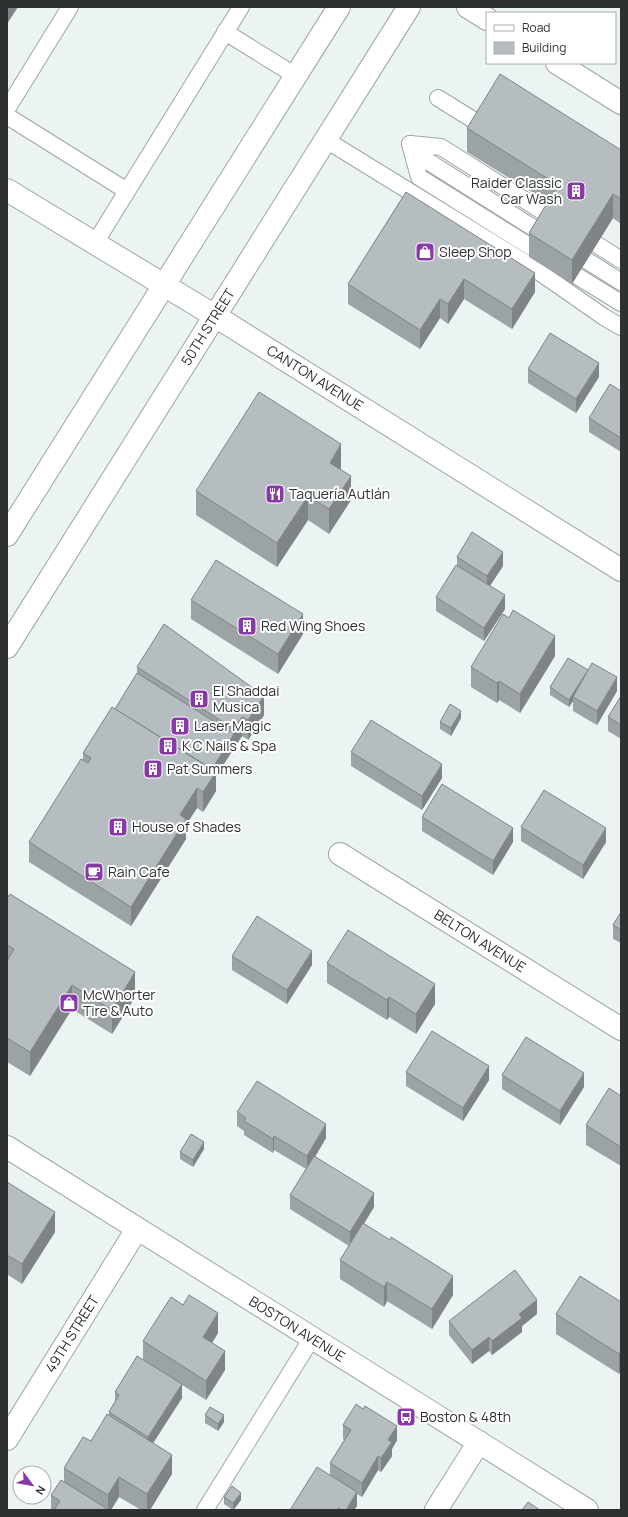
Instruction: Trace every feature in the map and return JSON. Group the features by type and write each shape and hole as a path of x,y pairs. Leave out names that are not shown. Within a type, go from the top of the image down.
{"street":[{"path":"7,535 339,7"},
{"name":"50TH STREET","path":"7,647 409,7"},
{"path":"468,7 486,18"},
{"path":"559,64 621,103"},
{"name":"CANTON AVENUE","path":"7,190 215,316 621,570"},
{"name":"BELTON AVENUE","path":"340,854 621,1029"},
{"name":"BOSTON AVENUE","path":"7,1147 587,1510"},
{"name":"49TH STREET","path":"7,1439 138,1229"},
{"path":"436,1510 478,1442"}],"lane":[{"path":"7,109 70,7"},
{"path":"95,243 241,7"},
{"path":"225,32 296,76"},
{"path":"438,98 483,126"},
{"path":"7,116 127,191"},
{"path":"326,140 532,266 604,317 621,326"},
{"path":"410,144 440,147 553,218"},
{"path":"410,144 429,162 543,234"},
{"path":"410,144 420,177 534,249"},
{"path":"596,244 621,260"},
{"path":"586,260 621,282"},
{"path":"577,276 621,303"},
{"path":"205,1510 312,1338"}],"building":[{"name":"Raider Classic Car Wash","path":"500,74 621,150 621,199 613,194 572,260 529,233 558,185 467,128"},
{"name":"Sleep Shop","path":"406,192 535,273 512,309 464,279 448,304 440,299 420,330 348,284"},
{"path":"550,333 599,363 576,399 528,369"},
{"path":"610,384 621,391 621,438 589,418"},
{"name":"Taquería Autlán","path":"259,392 341,444 330,463 351,476 329,509 308,496 277,543 196,491"},
{"path":"472,532 503,552 487,576 457,557"},
{"path":"216,560 303,614 278,654 191,600"},
{"path":"456,565 505,595 484,628 436,597"},
{"path":"513,610 555,636 520,694 499,681 497,683 471,667 503,614 509,618"},
{"path":"164,624 264,696 248,720 242,717 234,729 137,667"},
{"path":"568,658 588,670 569,700 550,687"},
{"path":"592,663 617,677 597,711 573,697"},
{"path":"137,673 234,734 212,769 115,709"},
{"path":"621,696 621,725 608,717"},
{"path":"450,704 461,711 451,728 440,722"},
{"path":"112,707 216,772 203,792 197,788 180,815 186,819 131,907 29,842 81,759 88,763 91,758 83,753"},
{"path":"371,720 442,764 422,796 351,752"},
{"path":"442,784 513,828 493,861 422,817"},
{"path":"544,790 606,828 583,865 521,827"},
{"name":"McWhorter Tire & Auto","path":"10,894 135,972 112,1010 72,985 30,1052 7,1038 7,961 14,949 7,945 7,898"},
{"path":"621,912 621,930 613,925"},
{"path":"257,916 312,951 287,990 232,956"},
{"path":"348,930 435,984 416,1014 389,997 387,1000 327,963"},
{"path":"432,1031 489,1066 463,1108 406,1072"},
{"path":"526,1037 584,1073 560,1111 502,1075"},
{"path":"257,1081 326,1124 307,1156 274,1136 273,1139 244,1121 246,1118 237,1112"},
{"path":"609,1088 621,1096 621,1147 586,1125"},
{"path":"191,1134 204,1142 193,1160 180,1152"},
{"path":"314,1156 374,1193 350,1232 290,1195"},
{"path":"7,1182 55,1212 22,1264 7,1255"},
{"path":"363,1223 390,1240 391,1237 453,1276 432,1309 387,1282 384,1287 340,1260"},
{"path":"515,1270 537,1300 519,1314 522,1318 492,1341 489,1337 472,1350 449,1321"},
{"path":"580,1276 621,1302 621,1351 619,1354 556,1314"},
{"path":"189,1295 218,1313 203,1337 225,1351 206,1381 143,1341 171,1297 183,1305"},
{"path":"137,1356 182,1384 148,1437 109,1412 119,1395 115,1392"},
{"path":"356,1404 363,1409 365,1406 397,1426 388,1440 392,1442 381,1458 378,1456 362,1483 330,1463 351,1430 343,1425"},
{"path":"210,1407 224,1415 218,1424 205,1415"},
{"path":"107,1414 172,1455 147,1494 119,1477 108,1495 64,1468 83,1437 91,1441"},
{"path":"317,1467 357,1492 346,1510 338,1508 337,1510 290,1510"},
{"path":"61,1480 109,1510 54,1510 60,1501 52,1496"},
{"path":"232,1486 241,1493 233,1503 224,1497"},
{"path":"528,1502 540,1510 522,1510"}],"place":[{"name":"Raider Classic Car Wash","path":"576,191"},
{"name":"Sleep Shop","path":"425,252"},
{"name":"Taquería Autlán","path":"275,494"},
{"name":"Red Wing Shoes","path":"247,626"},
{"name":"El Shaddai Musica","path":"199,699"},
{"name":"Laser Magic","path":"180,726"},
{"name":"K C Nails & Spa","path":"168,746"},
{"name":"Pat Summers","path":"153,769"},
{"name":"House of Shades","path":"118,827"},
{"name":"Rain Cafe","path":"94,872"},
{"name":"McWhorter Tire & Auto","path":"69,1003"},
{"name":"Boston & 48th","path":"406,1417"}]}
